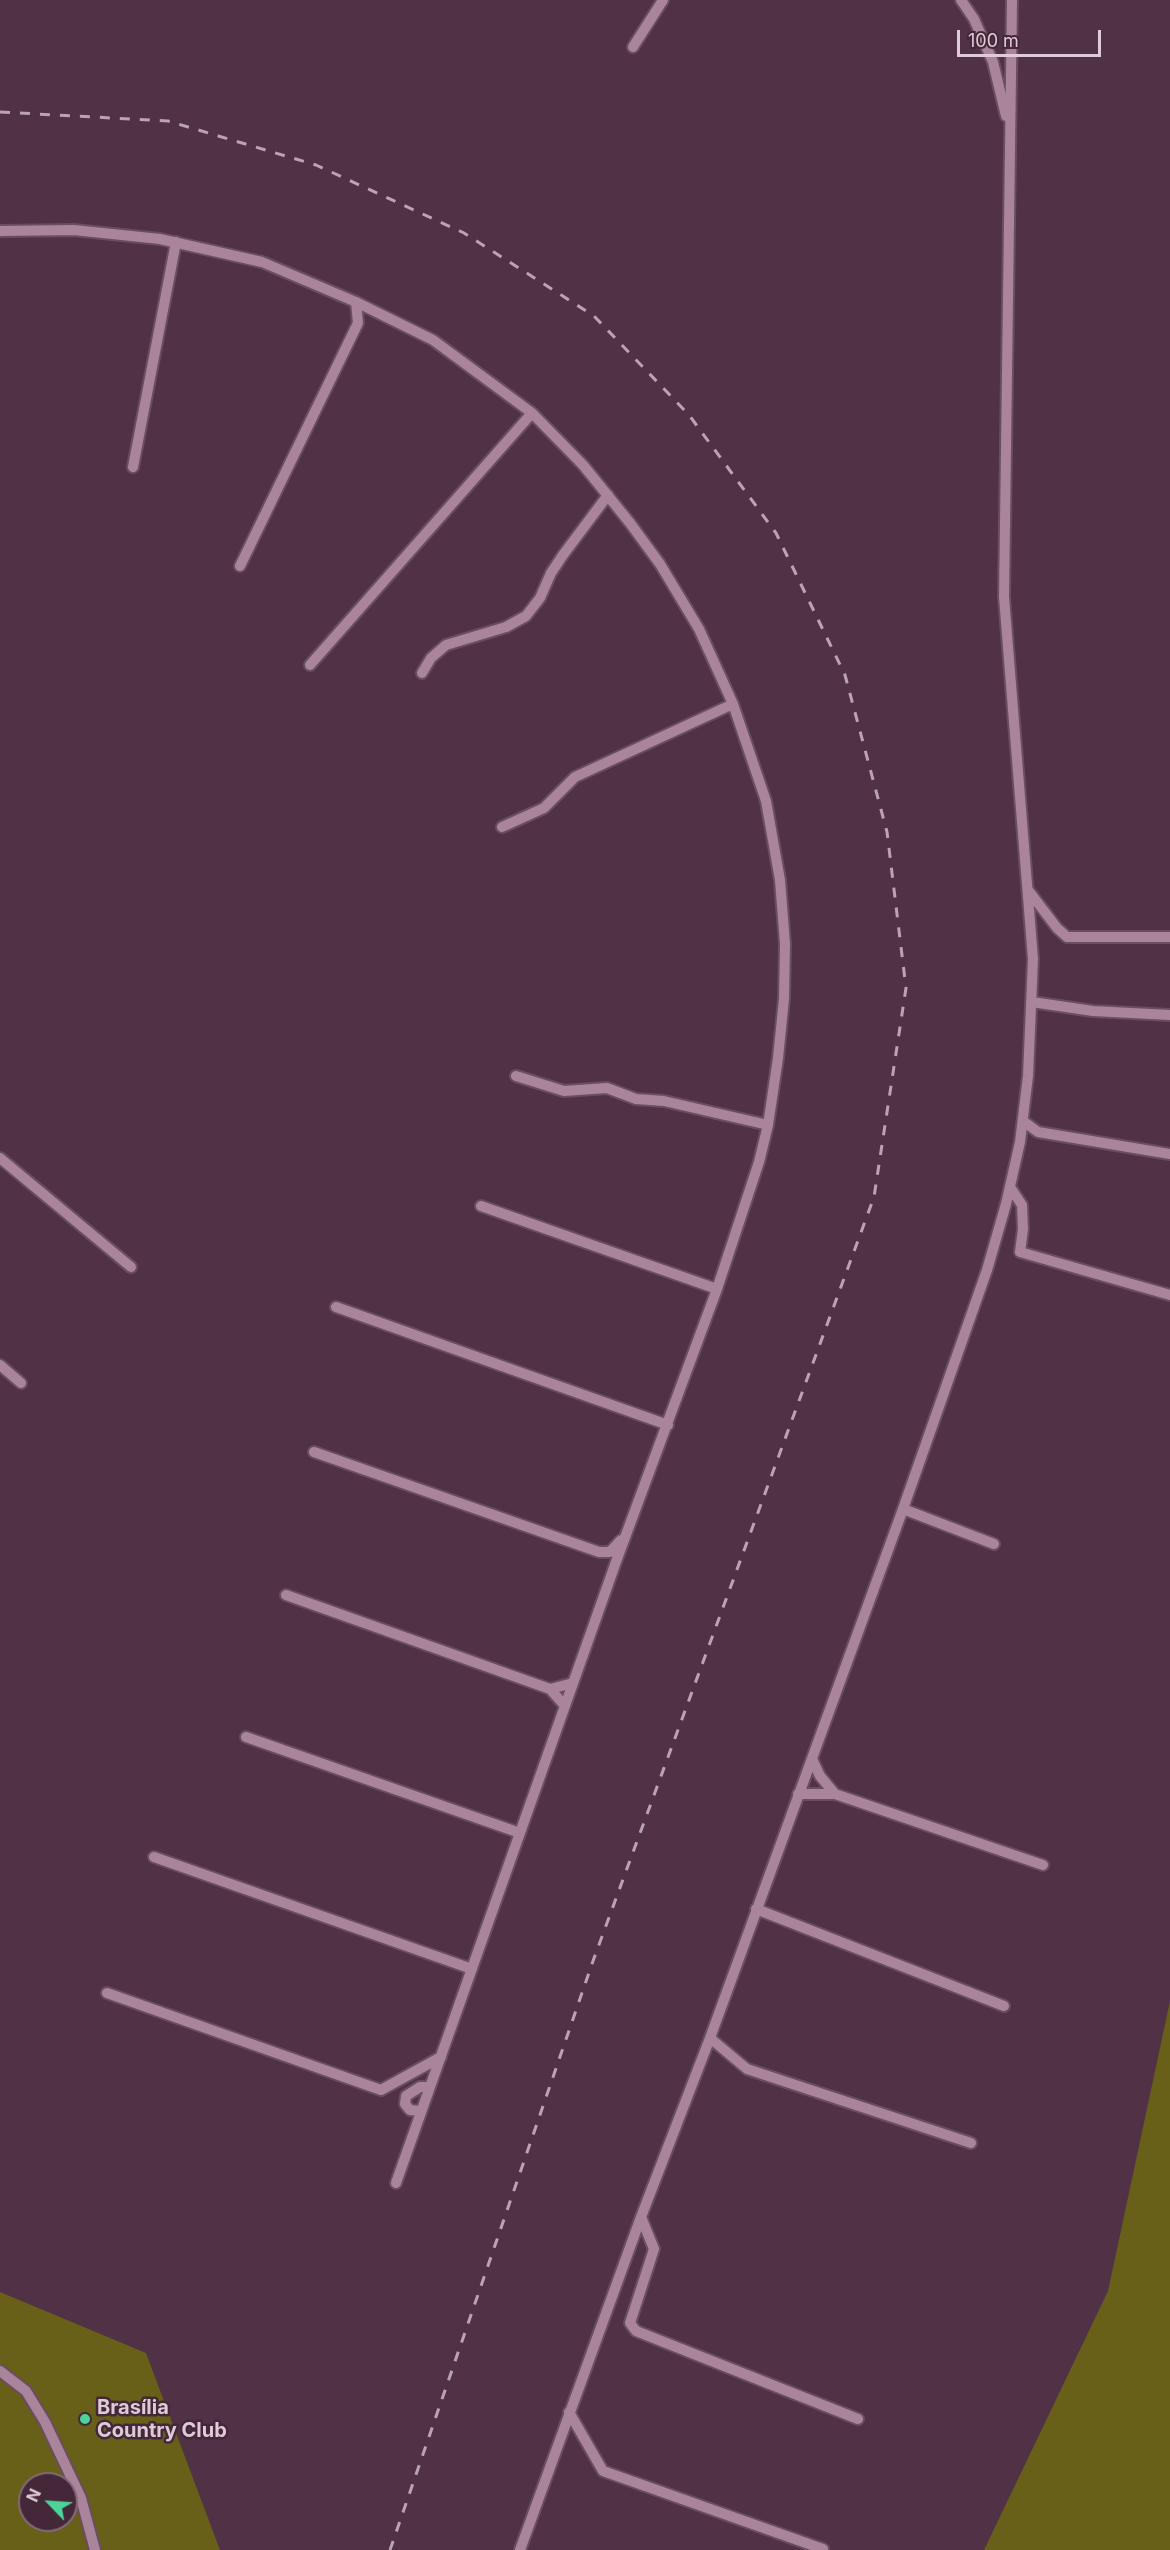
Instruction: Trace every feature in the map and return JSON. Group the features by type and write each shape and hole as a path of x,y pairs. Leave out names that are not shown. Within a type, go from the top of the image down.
{"street":[{"path":"633,47 663,0"},
{"path":"961,0 979,30 993,62 1009,128"},
{"path":"520,2550 903,1509 987,1270 1020,1142 1032,1002 1033,958 1004,597 1012,0"},
{"path":"0,231 74,230 176,242 262,262 356,302 433,340 532,412 583,465 608,495 660,564 688,610 717,664 766,801 780,880 785,944 784,999 768,1125 755,1173 717,1289 628,1529 396,2183"},
{"path":"134,467 176,242"},
{"path":"240,566 358,323 356,302"},
{"path":"358,323 377,312"},
{"path":"310,665 532,412"},
{"path":"422,674 431,658 446,645 506,627 526,616 540,598 551,573 563,555 608,495"},
{"path":"502,827 544,808 575,777 733,704"},
{"path":"1028,890 1057,928 1067,937 1170,937"},
{"path":"1032,1002 1093,1011 1170,1016"},
{"path":"516,1076 564,1091 607,1088 636,1099 664,1101 768,1125"},
{"path":"1023,1121 1038,1132 1170,1154"},
{"path":"1020,1142 1038,1132"},
{"path":"0,1158 131,1267"},
{"path":"1010,1186 1022,1205 1023,1229 1020,1252 1170,1295"},
{"path":"482,1206 717,1289"},
{"path":"336,1307 668,1425"},
{"path":"0,1365 21,1383"},
{"path":"314,1452 599,1552 606,1553 614,1550 628,1529"},
{"path":"903,1509 994,1544"},
{"path":"286,1595 549,1689 565,1706"},
{"path":"549,1689 573,1683"},
{"path":"246,1737 520,1833"},
{"path":"812,1759 820,1776 835,1794"},
{"path":"798,1794 835,1794 1044,1865"},
{"path":"154,1857 472,1969"},
{"path":"756,1909 1004,2006"},
{"path":"107,1993 381,2090 441,2057"},
{"path":"710,2038 747,2069 971,2143"},
{"path":"421,2111 410,2110 405,2104 406,2096 420,2087 430,2086"},
{"path":"641,2217 654,2249 630,2323 636,2331 858,2419"},
{"path":"0,2371 26,2391 45,2422 81,2498 95,2550"},
{"path":"569,2412 603,2471 823,2548"}],"shaded area":[{"path":"1170,2001 1170,2550 984,2550 1108,2291"},
{"name":"Brasília Country Club","path":"0,2292 146,2353 220,2550 0,2550"}],"railway":[{"path":"0,112 168,121 316,165 464,233 594,316 689,415 776,533 845,675 887,832 906,988 874,1197 593,1961 390,2550"}],"place":[{"name":"Brasília Country Club","path":"85,2419"}]}
